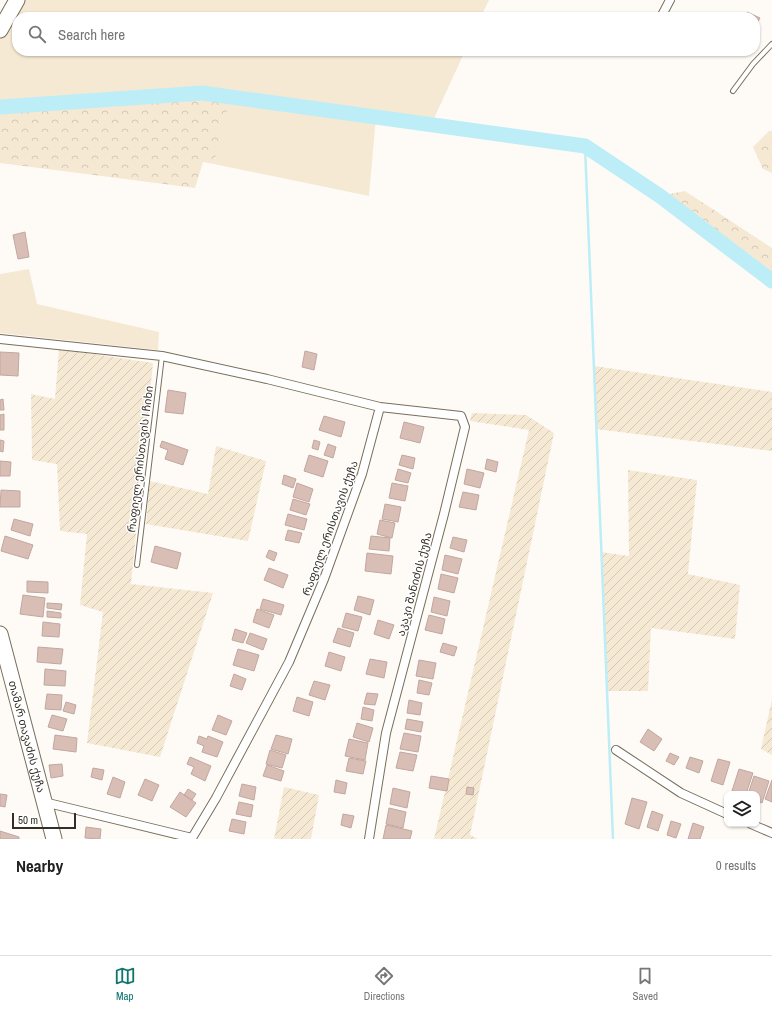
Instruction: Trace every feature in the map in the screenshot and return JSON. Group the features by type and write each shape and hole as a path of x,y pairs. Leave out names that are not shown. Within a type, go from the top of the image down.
{"highway":[{"path":"0,30 17,0"},
{"name":"თამარ თავაძის ქუჩა","path":"0,634 54,839"}],"street":[{"path":"664,12 670,0"},
{"path":"0,339 162,356 267,379 380,407"},
{"name":"რაფიელ ერისთავის ქუჩა","path":"44,802 192,838 216,798 289,662 324,579 362,474 380,407"},
{"name":"აკაკი შანიძის ქუჩა","path":"369,839 386,733 444,514 465,427 461,416 380,407"},
{"path":"616,750 681,793 724,813"},
{"path":"758,827 772,833"}],"lane":[{"path":"733,91 753,64 772,44"},
{"name":"რაფიელ ერისთავის I ჩიხი","path":"137,565 162,356"}],"green space":[{"path":"22,0 489,0 483,12 15,12"},
{"path":"12,17 12,56 463,56 431,125 376,117 369,196 214,164 229,97 202,93 0,107 0,38"},
{"path":"202,93 230,97 214,164 203,162 195,188 0,163 0,107"},
{"path":"769,131 772,131 772,173 763,169 753,147"},
{"path":"685,191 772,248 772,281 660,196"},
{"path":"29,269 37,304 159,332 158,350 0,333 0,274"},
{"path":"59,349 153,363 131,584 213,593 160,757 87,743 103,612 80,605 87,534 60,531 57,464 32,460 31,394 55,399"},
{"path":"594,366 772,392 772,451 596,429"},
{"path":"472,413 526,415 554,433 470,835 478,839 434,839 529,430 470,421"},
{"path":"216,446 266,461 248,541 146,524 150,481 208,494"},
{"path":"628,470 697,480 688,574 740,585 735,639 651,628 648,691 607,691 601,552 629,556"},
{"path":"772,699 772,755 761,749"},
{"path":"284,787 319,795 311,839 274,839"}],"building":[{"path":"25,232 29,257 18,259 13,235"},
{"path":"305,351 317,354 314,370 302,367"},
{"path":"0,352 19,353 18,376 0,375"},
{"path":"168,390 186,393 183,414 165,412"},
{"path":"3,399 4,410 0,410 0,400"},
{"path":"4,414 4,430 0,430 0,415"},
{"path":"324,416 345,422 341,437 319,430"},
{"path":"404,422 424,427 420,443 400,438"},
{"path":"0,440 4,441 3,452 0,451"},
{"path":"314,440 320,442 318,450 312,448"},
{"path":"162,441 188,450 183,465 165,459 168,450 160,447"},
{"path":"328,444 336,447 333,458 324,455"},
{"path":"309,455 328,461 323,477 304,471"},
{"path":"402,455 415,458 413,469 399,465"},
{"path":"487,459 498,462 496,472 485,469"},
{"path":"0,461 11,462 10,476 0,476"},
{"path":"398,469 411,473 408,483 395,480"},
{"path":"467,469 484,473 480,488 464,484"},
{"path":"284,475 296,479 293,488 282,484"},
{"path":"297,483 313,489 309,502 293,497"},
{"path":"392,483 408,486 405,501 389,498"},
{"path":"1,490 20,491 20,507 0,507"},
{"path":"463,492 479,495 476,510 459,507"},
{"path":"293,499 310,504 306,515 290,510"},
{"path":"385,504 401,507 398,522 382,519"},
{"path":"288,514 307,519 304,530 285,525"},
{"path":"14,519 33,524 30,536 11,530"},
{"path":"380,520 395,523 392,538 377,534"},
{"path":"288,530 302,533 299,543 285,540"},
{"path":"5,536 33,545 28,559 1,551"},
{"path":"371,536 390,538 389,551 369,549"},
{"path":"453,537 467,540 464,552 450,548"},
{"path":"155,546 181,553 177,569 151,562"},
{"path":"269,550 277,553 274,561 266,557"},
{"path":"367,553 393,556 391,574 365,571"},
{"path":"445,555 462,559 458,574 442,570"},
{"path":"269,568 288,575 283,588 264,580"},
{"path":"441,574 458,578 454,593 438,589"},
{"path":"27,581 48,582 48,593 27,592"},
{"path":"23,595 45,598 43,617 20,614"},
{"path":"358,596 374,600 370,615 354,610"},
{"path":"434,597 450,601 447,616 431,612"},
{"path":"263,599 284,605 281,615 260,609"},
{"path":"47,603 62,604 61,610 47,608"},
{"path":"257,609 274,615 269,628 253,622"},
{"path":"47,611 61,613 61,618 47,617"},
{"path":"346,613 362,617 358,631 342,627"},
{"path":"429,615 445,619 442,634 425,630"},
{"path":"378,620 394,625 389,639 374,634"},
{"path":"43,622 60,624 59,637 42,636"},
{"path":"338,628 354,633 350,647 333,642"},
{"path":"235,629 247,633 243,643 232,640"},
{"path":"250,633 267,639 263,650 246,643"},
{"path":"443,643 457,647 454,656 440,652"},
{"path":"38,647 63,649 61,664 37,662"},
{"path":"238,649 259,655 254,671 233,665"},
{"path":"329,652 345,657 341,671 325,666"},
{"path":"370,659 387,662 384,678 366,674"},
{"path":"419,660 436,663 433,679 416,676"},
{"path":"45,669 66,671 65,686 44,685"},
{"path":"234,674 246,679 242,690 230,686"},
{"path":"419,680 432,683 429,695 417,693"},
{"path":"314,681 330,685 325,700 309,695"},
{"path":"367,693 378,694 375,705 364,704"},
{"path":"47,694 62,695 61,710 45,709"},
{"path":"297,697 313,702 309,716 293,711"},
{"path":"409,700 422,703 420,715 407,713"},
{"path":"66,702 76,705 74,714 63,711"},
{"path":"363,707 374,710 372,721 361,719"},
{"path":"52,715 67,719 63,731 48,727"},
{"path":"218,715 232,721 226,735 212,730"},
{"path":"407,719 423,722 421,732 405,729"},
{"path":"357,723 373,728 369,742 353,737"},
{"path":"648,729 662,739 654,751 640,742"},
{"path":"404,733 421,736 418,752 400,749"},
{"path":"55,735 77,738 76,752 53,749"},
{"path":"276,735 292,739 288,754 271,749"},
{"path":"199,736 207,739 208,736 223,742 217,757 202,752 204,746 197,743"},
{"path":"349,739 368,743 365,760 345,756"},
{"path":"270,750 286,755 282,768 266,764"},
{"path":"400,752 417,755 413,771 396,768"},
{"path":"670,753 679,757 674,765 666,761"},
{"path":"190,757 211,766 205,781 191,774 194,767 187,764"},
{"path":"690,757 703,761 699,773 686,768"},
{"path":"349,758 366,761 363,774 346,771"},
{"path":"718,759 730,762 723,785 711,781"},
{"path":"62,764 63,776 51,778 49,765"},
{"path":"267,765 284,771 281,781 263,776"},
{"path":"93,768 104,770 102,780 91,777"},
{"path":"739,769 753,773 747,791 732,791"},
{"path":"431,776 449,779 447,791 429,788"},
{"path":"754,776 769,781 762,803 760,802 760,791 749,791"},
{"path":"113,777 125,782 120,798 107,794"},
{"path":"145,779 159,785 152,801 138,795"},
{"path":"336,780 347,783 345,794 334,792"},
{"path":"772,780 772,802 765,799"},
{"path":"242,784 256,787 254,800 239,796"},
{"path":"467,787 474,788 473,795 466,794"},
{"path":"393,788 410,792 407,808 390,804"},
{"path":"188,789 196,794 192,800 184,795"},
{"path":"180,792 196,803 186,817 170,807"},
{"path":"0,794 7,795 5,807 0,806"},
{"path":"632,798 647,802 639,829 625,824"},
{"path":"239,802 253,805 251,817 236,814"},
{"path":"389,808 406,812 403,828 386,824"},
{"path":"652,811 663,815 658,831 647,827"},
{"path":"343,814 354,816 351,828 341,825"},
{"path":"232,819 246,822 244,834 229,831"},
{"path":"671,821 681,824 676,838 667,835"},
{"path":"693,823 704,827 700,839 688,839"},
{"path":"386,825 412,831 410,839 383,839"},
{"path":"86,827 101,829 100,839 85,838"},
{"path":"0,831 19,837 19,839 0,839"}],"waterway":[{"path":"0,107 202,93 585,146 660,196 772,281"},
{"path":"585,146 613,839"}]}
